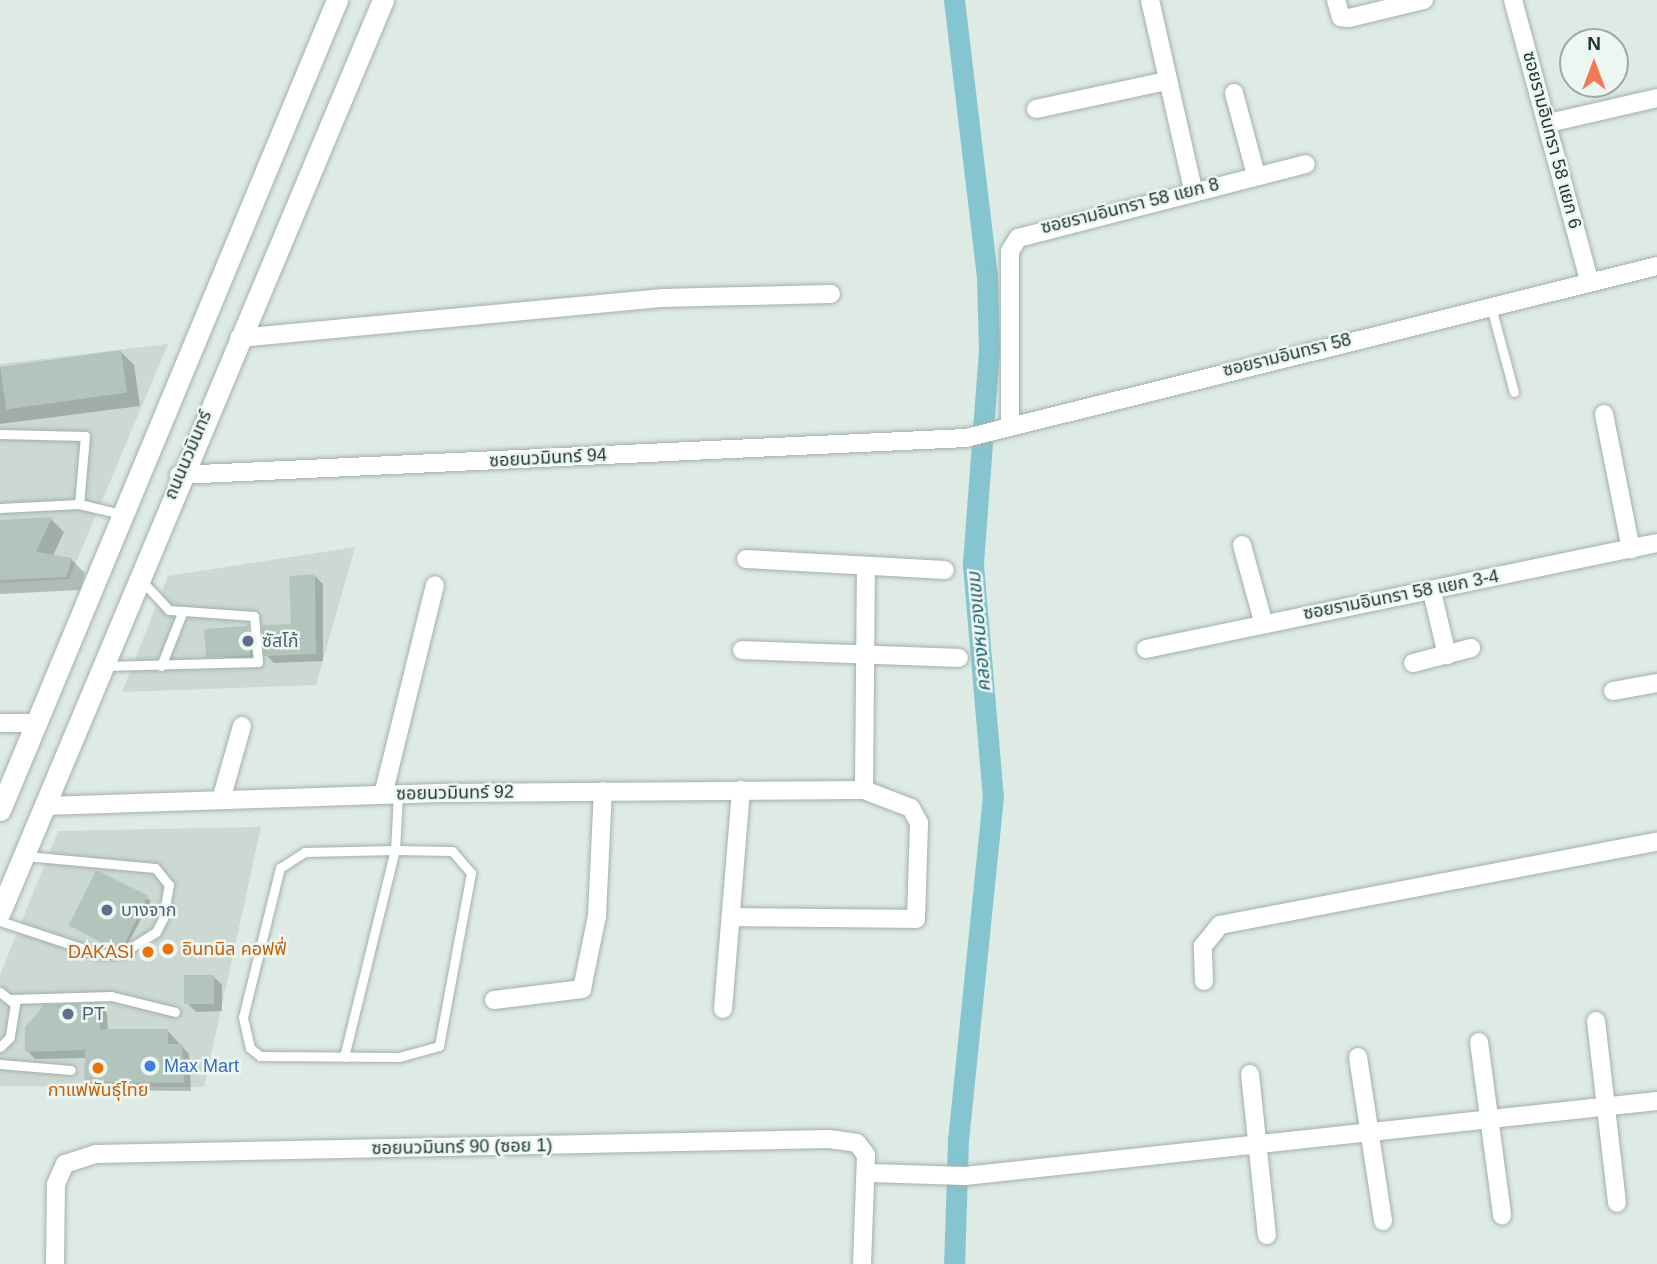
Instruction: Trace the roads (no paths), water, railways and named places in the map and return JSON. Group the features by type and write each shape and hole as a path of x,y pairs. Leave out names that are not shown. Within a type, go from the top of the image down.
{"main road":[{"path":"0,810 337,0"},
{"name":"ถนนนวมินทร์","path":"0,912 179,475 383,0"},
{"path":"144,459 179,475"}],"street":[{"path":"1150,0 1193,189"},
{"path":"1336,0 1341,17 1349,18 1424,0"},
{"name":"ซอยรามอินทรา 58 แยก 6","path":"1513,0 1590,280"},
{"path":"1036,109 1167,81"},
{"path":"1234,93 1256,175"},
{"path":"1549,123 1657,98"},
{"name":"ซอยรามอินทรา 58 แยก 8","path":"1006,427 1010,251 1018,238 1193,189 1306,164"},
{"name":"ซอยรามอินทรา 58","path":"918,440 966,438 1590,280 1657,266"},
{"path":"239,338 663,298 831,294"},
{"path":"1604,414 1630,549"},
{"name":"ซอยนวมินทร์ 94","path":"179,475 918,440"},
{"name":"ซอยรามอินทรา 58 แยก 3-4","path":"1146,649 1262,621 1432,592 1657,542"},
{"path":"1242,545 1262,621"},
{"path":"746,559 945,570"},
{"path":"864,790 861,658 866,566"},
{"path":"391,794 435,585"},
{"path":"1432,592 1447,655"},
{"path":"1413,663 1471,648"},
{"path":"741,650 861,658 959,658"},
{"path":"1613,691 1657,683"},
{"path":"0,723 36,723"},
{"path":"221,800 242,726"},
{"path":"723,1009 741,790"},
{"name":"ซอยนวมินทร์ 92","path":"45,806 391,794 864,790 891,796 911,808 919,823 916,919 730,917"},
{"path":"494,1000 582,989 597,916 603,792"},
{"path":"1204,981 1203,946 1220,925 1657,842"},
{"path":"1596,1021 1617,1203"},
{"path":"1479,1042 1502,1214"},
{"path":"1358,1057 1383,1221"},
{"path":"1251,1074 1266,1236"},
{"path":"862,1264 869,1172 965,1176 1657,1101"},
{"name":"ซอยนวมินทร์ 90 (ซอย 1)","path":"55,1264 56,1184 65,1164 96,1154 829,1139 858,1143 869,1172"}],"lane":[{"path":"1490,305 1514,392"},
{"path":"0,434 75,431 85,436 79,504"},
{"path":"0,508 79,504 121,514"},
{"path":"102,666 258,662 254,616 169,610 138,576"},
{"path":"162,666 182,613"},
{"path":"344,1057 395,850 391,794"},
{"path":"395,850 452,851 471,873 445,1028 439,1046 428,1053 344,1057 260,1056 245,1036 247,1003 285,862 305,852 395,850"},
{"path":"0,921 99,954 121,954 156,932 170,898 165,875 136,862 24,856"},
{"path":"0,992 12,999 111,996 175,1012"},
{"path":"0,1047 13,1023 12,999"},
{"path":"0,1064 71,1070"}],"waterway":[{"name":"คลองหนองแขม","path":"954,0 987,275 989,350 973,565 993,796 958,1140 954,1264"}],"place":[{"name":"ซัสโก้","path":"248,641"},
{"name":"บางจาก","path":"107,910"},
{"name":"อินทนิล คอฟฟี่","path":"168,949"},
{"name":"DAKASI","path":"148,952"},
{"name":"PT","path":"68,1014"},
{"name":"Max Mart","path":"150,1066"},
{"name":"กาแฟพันธุ์ไทย","path":"98,1068"}]}
